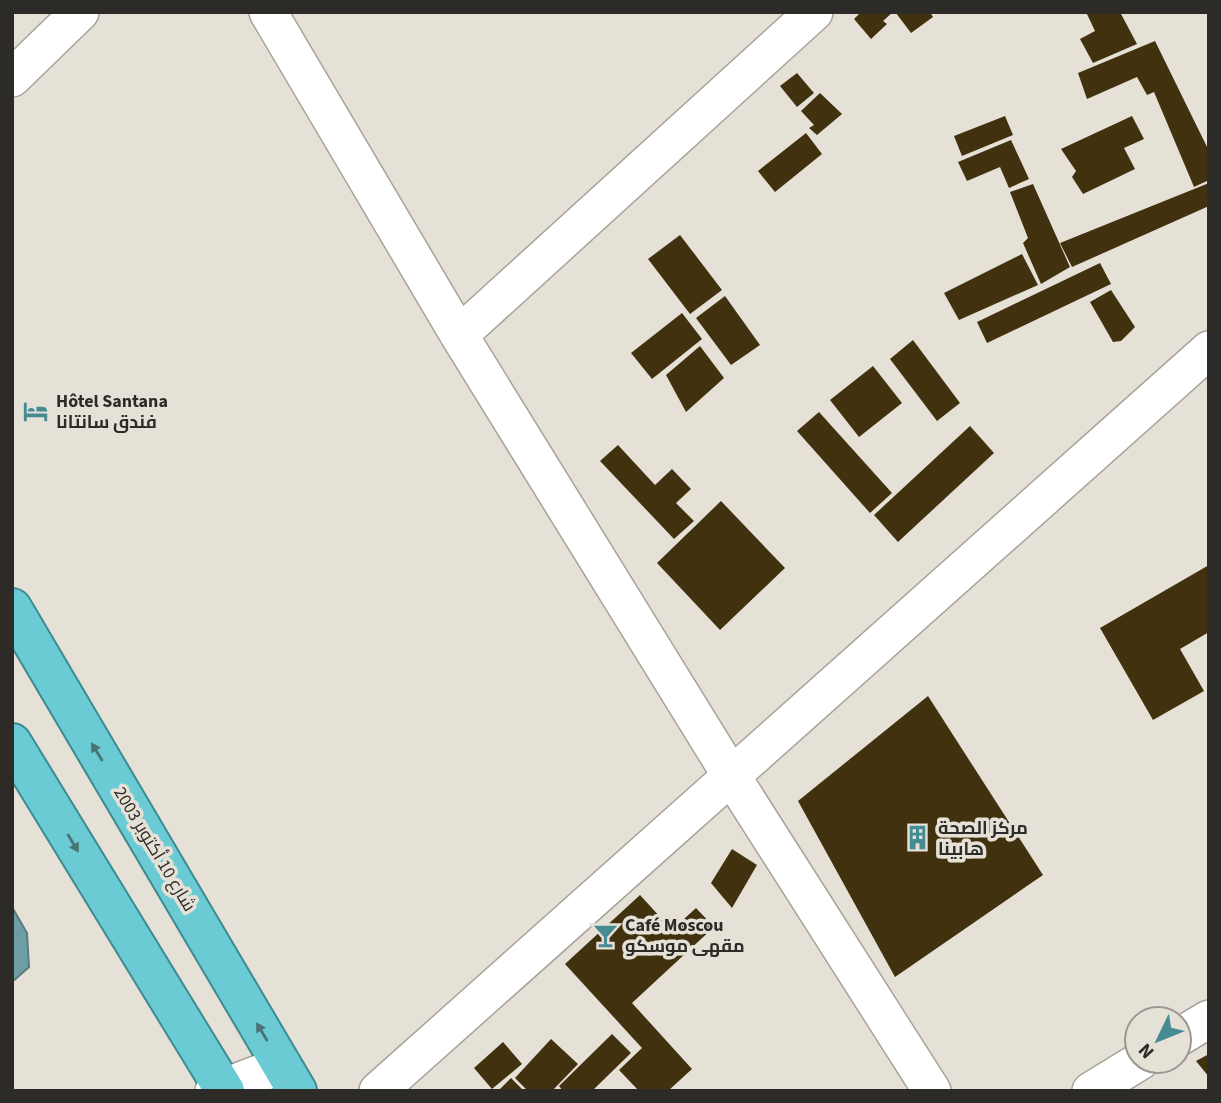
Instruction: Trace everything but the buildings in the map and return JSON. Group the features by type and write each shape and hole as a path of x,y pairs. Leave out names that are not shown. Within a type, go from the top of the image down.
{"highway":[{"name":"شارع 10 أكتوبر 2003","path":"12,608 289,1078"},
{"path":"12,743 220,1089"}],"street":[{"path":"12,78 80,12"},
{"path":"268,12 459,335 732,777 932,1091"},
{"path":"459,335 814,12"},
{"path":"378,1091 1209,350"},
{"path":"1193,1029 1209,1019"},
{"path":"1091,1091 1123,1071"},
{"path":"220,1089 289,1078"}],"water":[{"path":"12,907 27,933 29,967 12,982"}],"place":[{"name":"Hôtel Santana فندق سانتانا","path":"36,411"},
{"name":"مركز الصحة هابينا","path":"918,838"},
{"name":"Café Moscou مقهى موسكو","path":"605,935"}]}
